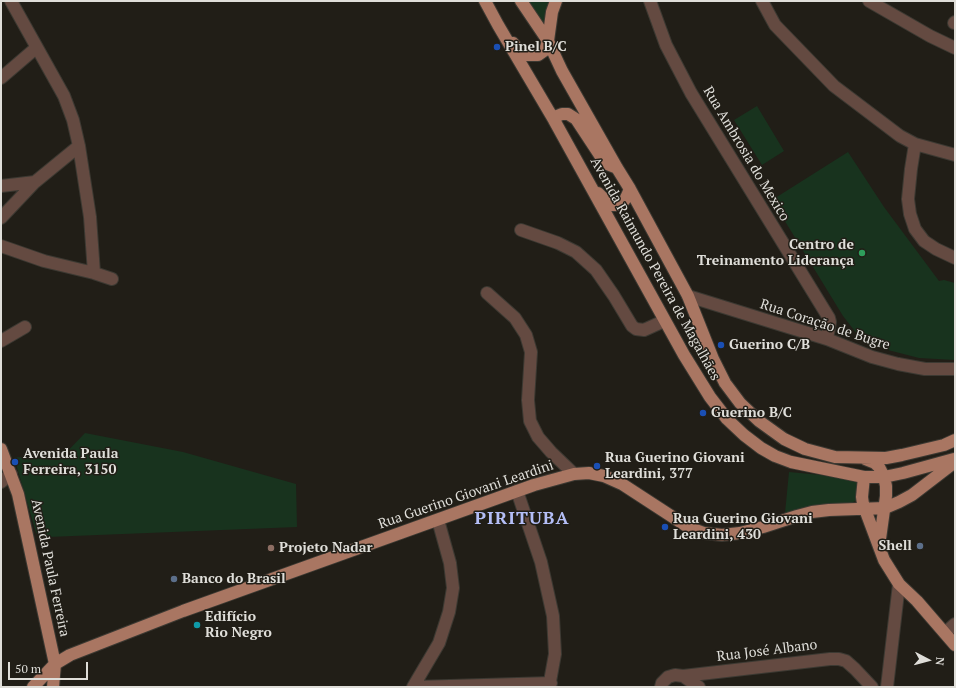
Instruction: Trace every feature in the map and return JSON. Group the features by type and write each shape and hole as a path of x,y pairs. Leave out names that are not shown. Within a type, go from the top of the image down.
{"main road":[{"name":"Avenida Raimundo Pereira de Magalhães","path":"521,1 548,41 562,71 688,296 713,359 725,383 740,402 759,421 784,439 805,449 835,457 886,458 944,445 955,440"},
{"path":"498,25 518,50 527,55 538,55 545,50 548,41 552,12 556,1"},
{"name":"Avenida Raimundo Pereira de Magalhães","path":"485,3 554,120 664,321 710,397 727,419 755,444 774,456 791,462 864,477 903,473 955,458"},
{"path":"554,120 557,116 562,114 568,114 576,119 603,160 607,164 617,168"},
{"path":"582,172 602,198 611,205 616,205 623,202 630,190"},
{"name":"Avenida Paula Ferreira","path":"1,450 18,494 55,664 53,687"},
{"path":"860,458 875,463 884,476 886,486 879,548"},
{"path":"884,508 912,495 955,462"},
{"name":"Rua Guerino Giovani Leardini","path":"55,664 70,655 183,612 534,485 574,474 589,473 604,476 622,484 688,527 704,533 722,535 763,528 812,512 884,508"},
{"path":"864,477 862,497 865,509 879,548 889,569 899,584 917,601 955,645"},
{"path":"36,685 55,664"}],"street":[{"path":"11,1 64,96 73,120 79,146 90,217 94,273"},
{"name":"Rua Ambrosia do Mexico","path":"650,1 666,45 691,93 829,318 830,322 827,339"},
{"path":"762,1 775,24 834,86 900,136 915,144 955,155"},
{"path":"869,1 930,36 955,48"},
{"path":"1,78 36,48"},
{"path":"915,144 908,199 910,214 915,229 924,241 936,249 955,258"},
{"path":"1,218 35,182 79,146"},
{"path":"1,186 35,182"},
{"path":"521,230 558,242 576,252 596,270 632,326 636,329 644,330 664,321"},
{"path":"1,246 44,261 112,279"},
{"path":"487,293 515,318 526,334 531,352 528,400 530,421 538,437 574,474"},
{"name":"Rua Coração de Bugre","path":"688,296 827,339 872,357 925,369 955,369"},
{"path":"1,341 25,327"},
{"path":"1,482 10,474"},
{"path":"416,687 550,685 555,654 553,616 541,562 517,491"},
{"path":"413,687 439,643 449,612 452,588 450,563 438,520"},
{"path":"887,687 899,584"},
{"path":"945,633 955,624"},
{"name":"Rua José Albano","path":"662,687 662,683 668,677 675,675 683,676 830,659 846,661 856,669 872,687"},
{"path":"683,676 699,687"}],"green space":[{"path":"525,1 551,1 545,31"},
{"path":"757,106 784,151 762,165 734,120"},
{"name":"Centro de Treinamento Liderança","path":"848,152 884,207 939,281 944,280 955,283 955,360 919,358 888,350 871,344 857,334 843,316 772,200"},
{"path":"85,433 183,452 296,484 297,527 48,537 36,533 14,457 59,460"},
{"path":"789,472 853,478 860,488 858,499 849,505 785,513"}],"place":[{"name":"Pinel B/C","path":"497,47"},
{"name":"Centro de Treinamento Liderança","path":"862,253"},
{"name":"Guerino C/B","path":"721,345"},
{"name":"Guerino B/C","path":"703,413"},
{"name":"Avenida Paula Ferreira, 3150","path":"15,462"},
{"name":"Rua Guerino Giovani Leardini, 377","path":"597,466"},
{"name":"Rua Guerino Giovani Leardini, 430","path":"665,527"},
{"name":"Shell","path":"920,546"},
{"name":"Projeto Nadar","path":"271,548"},
{"name":"Banco do Brasil","path":"174,579"},
{"name":"Edifício Rio Negro","path":"197,625"}],"district":[{"name":"PIRITUBA","path":"522,519"}]}
